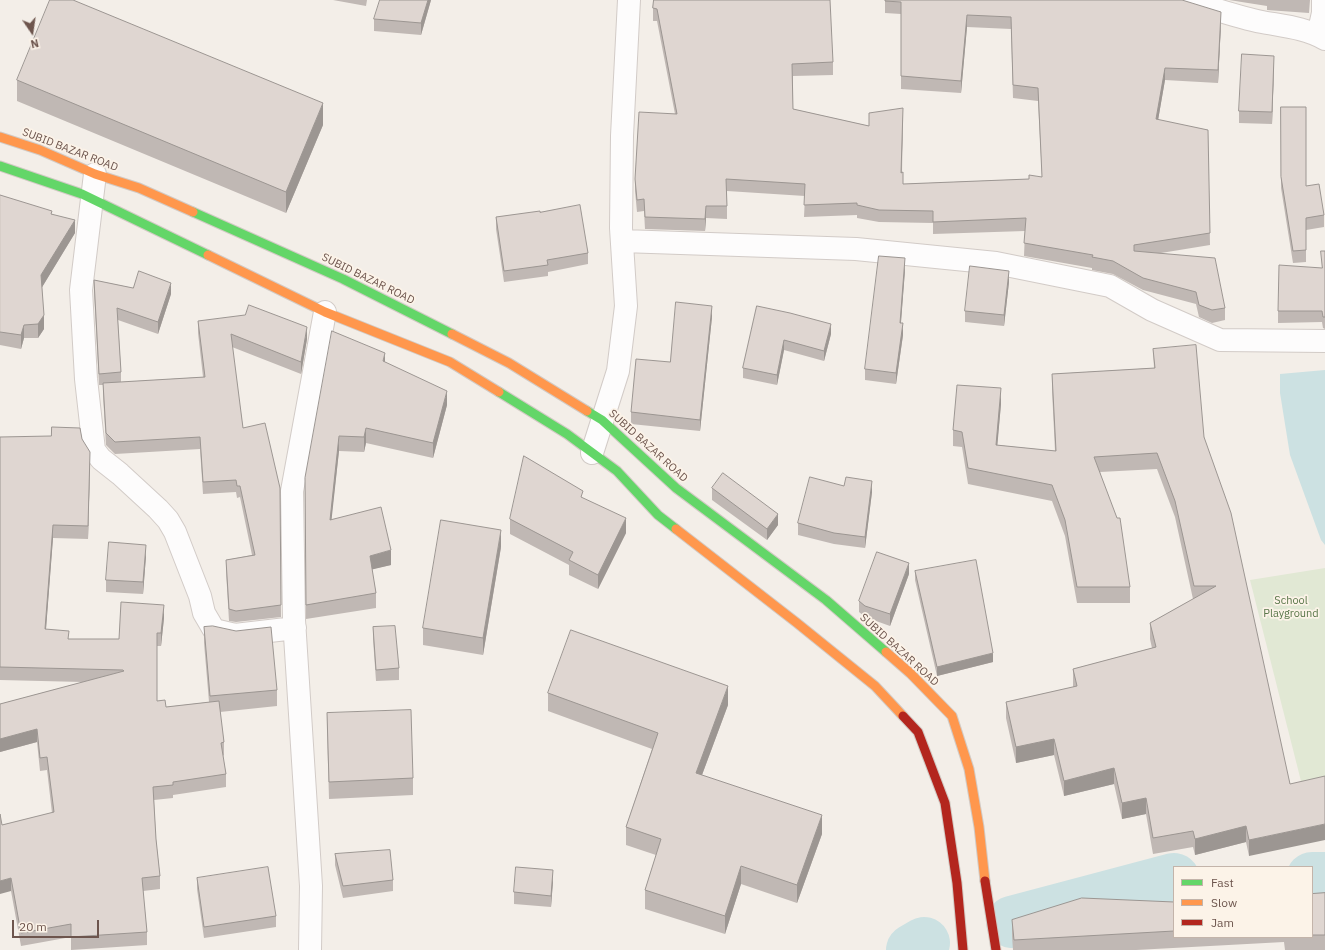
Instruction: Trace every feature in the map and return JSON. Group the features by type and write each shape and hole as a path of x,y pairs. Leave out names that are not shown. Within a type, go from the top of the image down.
{"main road":[{"name":"SUBID BAZAR ROAD","path":"0,137 40,150 95,174 139,188 343,279 509,363 602,420 676,488 826,600 910,673 952,716 969,769 979,827 985,881 996,950"},
{"path":"0,166 82,194 325,312 450,362 567,434 617,471 658,515 797,623 875,686 918,732 945,803 957,883 963,950"}],"street":[{"path":"592,453 618,371 626,306 622,241 622,136 629,0"},
{"path":"1184,0 1261,22 1294,28 1322,37 1323,0"},
{"path":"95,174 81,290 86,379 94,450 101,459 120,474 168,520 175,532 200,596 204,613 214,630 235,635 295,628"},
{"path":"622,241 856,249 996,264 1110,286 1152,310 1220,340 1325,341"},
{"path":"310,950 311,886 295,628 292,491 325,312"}],"green space":[{"name":"School Playground","path":"1325,568 1325,785 1303,789 1250,580"}],"shaded area":[{"path":"1325,370 1325,545 1321,540 1290,455 1280,393 1280,374"}],"building":[{"path":"50,0 73,0 323,103 286,192 17,80"},
{"path":"380,0 428,0 421,23 374,19"},
{"path":"654,0 830,0 833,62 792,64 793,109 869,126 869,113 903,108 901,173 903,172 903,184 1029,179 1029,175 1042,177 1038,88 1013,85 1011,17 967,15 961,81 901,76 901,2 885,0 1182,0 1221,12 1218,70 1165,68 1156,119 1208,130 1210,233 1134,245 1134,251 1215,258 1225,308 1212,310 1199,305 1196,292 1143,278 1113,261 1092,257 1093,255 1024,243 1026,218 933,222 933,211 879,210 857,205 857,203 804,205 805,184 726,179 727,206 706,206 705,219 645,217 644,199 637,200 635,179 639,112 677,114 657,9 653,8"},
{"path":"1242,54 1274,56 1272,112 1239,111"},
{"path":"1281,107 1306,107 1306,186 1319,184 1324,215 1306,218 1306,250 1293,251 1281,177"},
{"path":"0,195 52,211 51,214 75,220 41,275 44,315 38,324 24,325 21,335 0,332"},
{"path":"580,205 588,253 547,260 548,265 504,271 496,217 540,212"},
{"path":"1321,251 1325,251 1325,317 1323,317 1322,311 1278,311 1279,265 1322,268"},
{"path":"879,256 905,258 900,323 903,323 896,373 865,369"},
{"path":"970,266 1009,271 1004,315 965,311"},
{"path":"139,271 171,283 158,322 117,308 121,372 99,374 94,280 133,288"},
{"path":"676,302 712,306 700,420 631,412 636,359 670,362"},
{"path":"249,305 307,327 301,362 231,334 243,428 265,423 280,488 281,605 236,611 229,609 226,560 255,555 240,486 237,486 236,480 203,482 200,437 115,442 106,433 103,383 205,377 198,321 245,315"},
{"path":"757,306 831,324 824,351 784,340 777,375 743,368"},
{"path":"332,331 385,353 383,361 447,391 433,443 366,428 364,437 339,436 330,520 381,507 391,550 370,556 376,593 306,605 305,478"},
{"path":"1196,345 1204,437 1231,513 1290,784 1325,776 1325,824 1249,840 1246,826 1195,839 1193,831 1153,838 1146,798 1122,803 1114,768 1064,781 1054,739 1016,747 1006,702 1077,686 1073,669 1156,647 1150,623 1216,586 1194,586 1175,501 1157,453 1094,457 1117,518 1120,518 1130,587 1077,587 1065,520 1052,485 968,468 962,432 953,430 957,385 1001,388 996,445 1056,451 1052,374 1155,368 1153,349"},
{"path":"52,427 80,428 82,439 90,452 88,526 53,525 45,629 69,631 68,639 119,639 121,602 164,605 161,633 157,633 157,701 165,700 166,707 219,701 224,742 221,743 226,774 173,782 173,785 153,787 160,876 142,878 147,932 71,937 71,924 21,933 11,878 0,881 0,814 2,825 54,812 47,757 40,758 37,729 0,739 0,704 124,671 0,667 0,437 51,436"},
{"path":"524,456 583,491 581,497 626,518 598,575 569,560 573,552 510,519"},
{"path":"723,473 778,514 767,529 712,488"},
{"path":"810,477 844,486 846,477 872,481 865,537 834,533 798,523"},
{"path":"441,520 501,530 483,638 423,628"},
{"path":"109,542 146,545 143,582 106,580"},
{"path":"877,552 909,563 890,614 865,606 859,601"},
{"path":"976,560 993,653 937,667 915,571"},
{"path":"213,626 236,631 271,627 277,690 210,696 204,627"},
{"path":"395,626 399,668 376,670 373,627"},
{"path":"571,630 728,686 696,773 822,815 797,885 741,866 725,916 645,890 661,839 626,827 658,733 548,693"},
{"path":"411,710 413,778 329,782 327,713"},
{"path":"390,850 393,880 343,886 335,854"},
{"path":"268,867 276,916 204,927 197,878"},
{"path":"516,867 553,870 551,896 514,892"},
{"path":"1325,893 1325,935 1313,935 1313,894"},
{"path":"1082,898 1173,902 1173,931 1014,940 1012,920"}],"waterway":[{"path":"1313,878 1325,878"},
{"path":"1012,922 1173,879"},
{"path":"912,950 924,943"}],"traffic: fast":[{"path":"0,166 82,194 208,255"},
{"path":"193,212 343,279 452,334"},
{"path":"499,392 567,434 617,471 658,515 676,529"},
{"path":"587,411 602,420 676,488 826,600 886,652"}],"traffic: slow":[{"path":"0,137 40,150 95,174 139,188 193,212"},
{"path":"208,255 325,312 450,362 499,392"},
{"path":"452,334 509,363 587,411"},
{"path":"676,529 875,686 903,716"},
{"path":"886,652 910,673 952,716 969,769 979,827 985,881"}],"traffic: jam":[{"path":"903,716 918,732 945,803 957,883 963,950"},
{"path":"985,881 996,950"}]}
